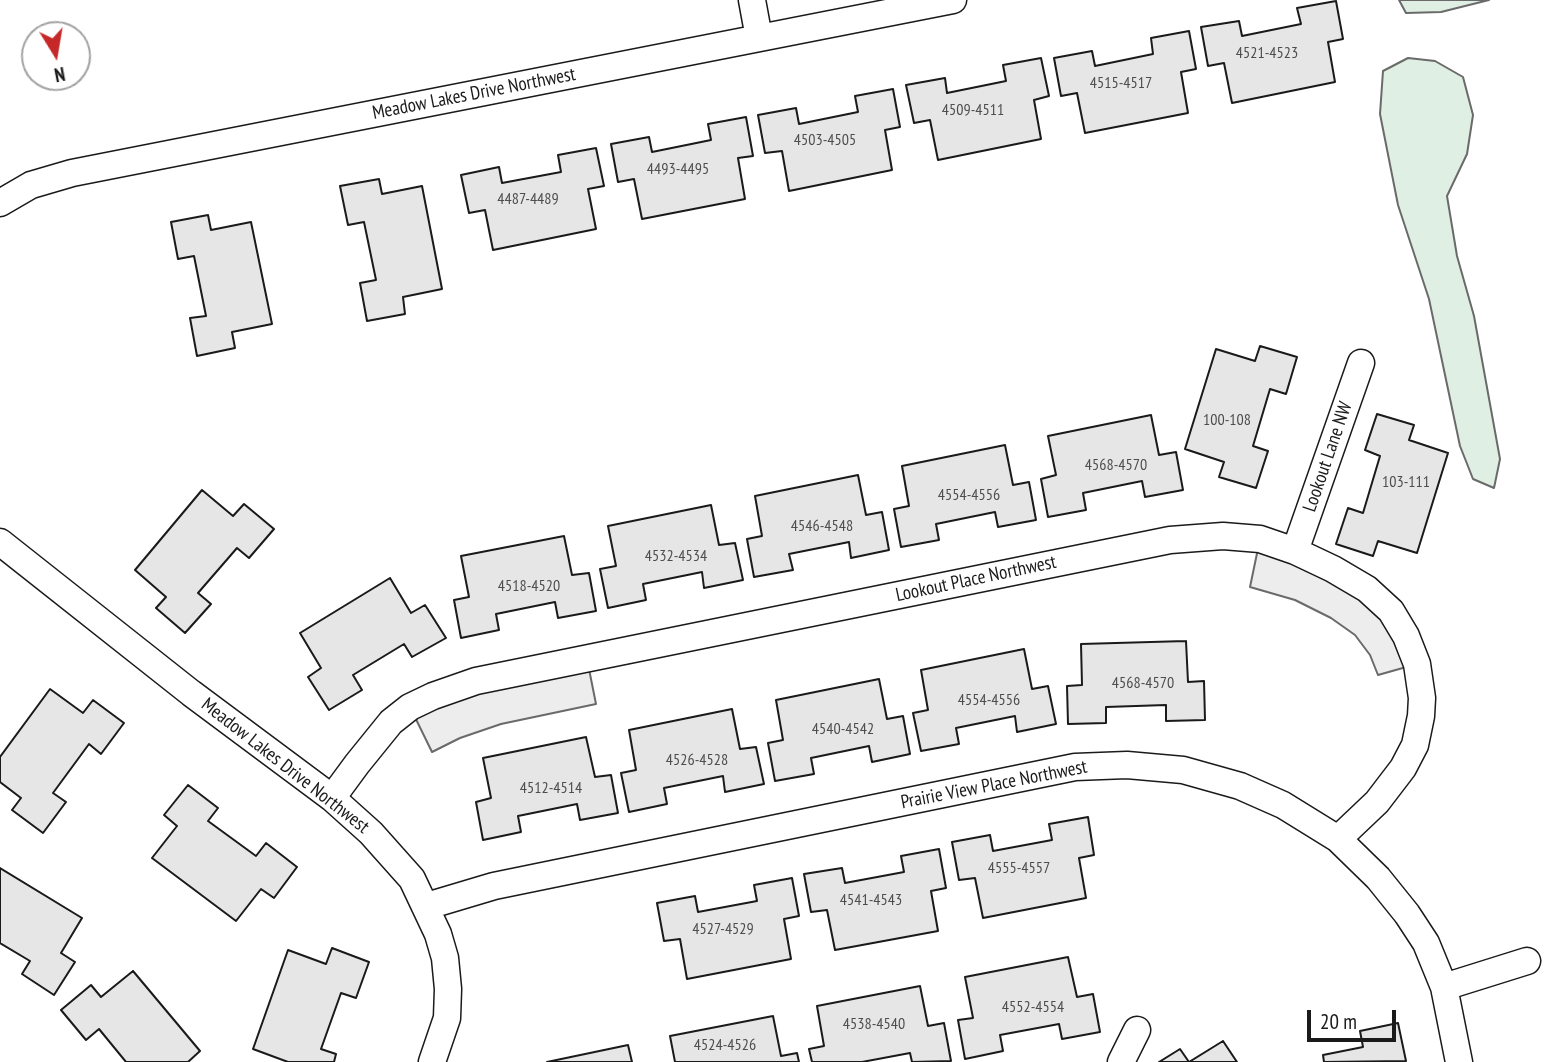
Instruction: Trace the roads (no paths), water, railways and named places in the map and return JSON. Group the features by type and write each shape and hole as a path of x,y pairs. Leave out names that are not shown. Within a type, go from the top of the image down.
{"street":[{"path":"752,0 759,38"},
{"name":"Meadow Lakes Drive Northwest","path":"0,203 31,185 72,173 953,0"},
{"name":"Lookout Lane NW","path":"1295,551 1361,363"},
{"name":"Lookout Place Northwest","path":"332,799 391,722 410,707 433,696 477,681 1170,540 1223,536 1260,539 1295,551 1367,589 1391,611 1406,636 1417,664 1422,698 1415,745 1377,802 1338,839"},
{"name":"Meadow Lakes Drive Northwest","path":"0,542 191,693 332,799 371,833 412,879 427,906 444,958 448,989 447,1018 432,1062"},
{"name":"Prairie View Place Northwest","path":"427,906 494,886 1075,767 1139,766 1183,770 1240,786 1283,805 1338,839 1378,878 1426,943 1444,988 1459,1062"},
{"path":"1444,988 1527,961"},
{"path":"1121,1062 1137,1030"}]}
